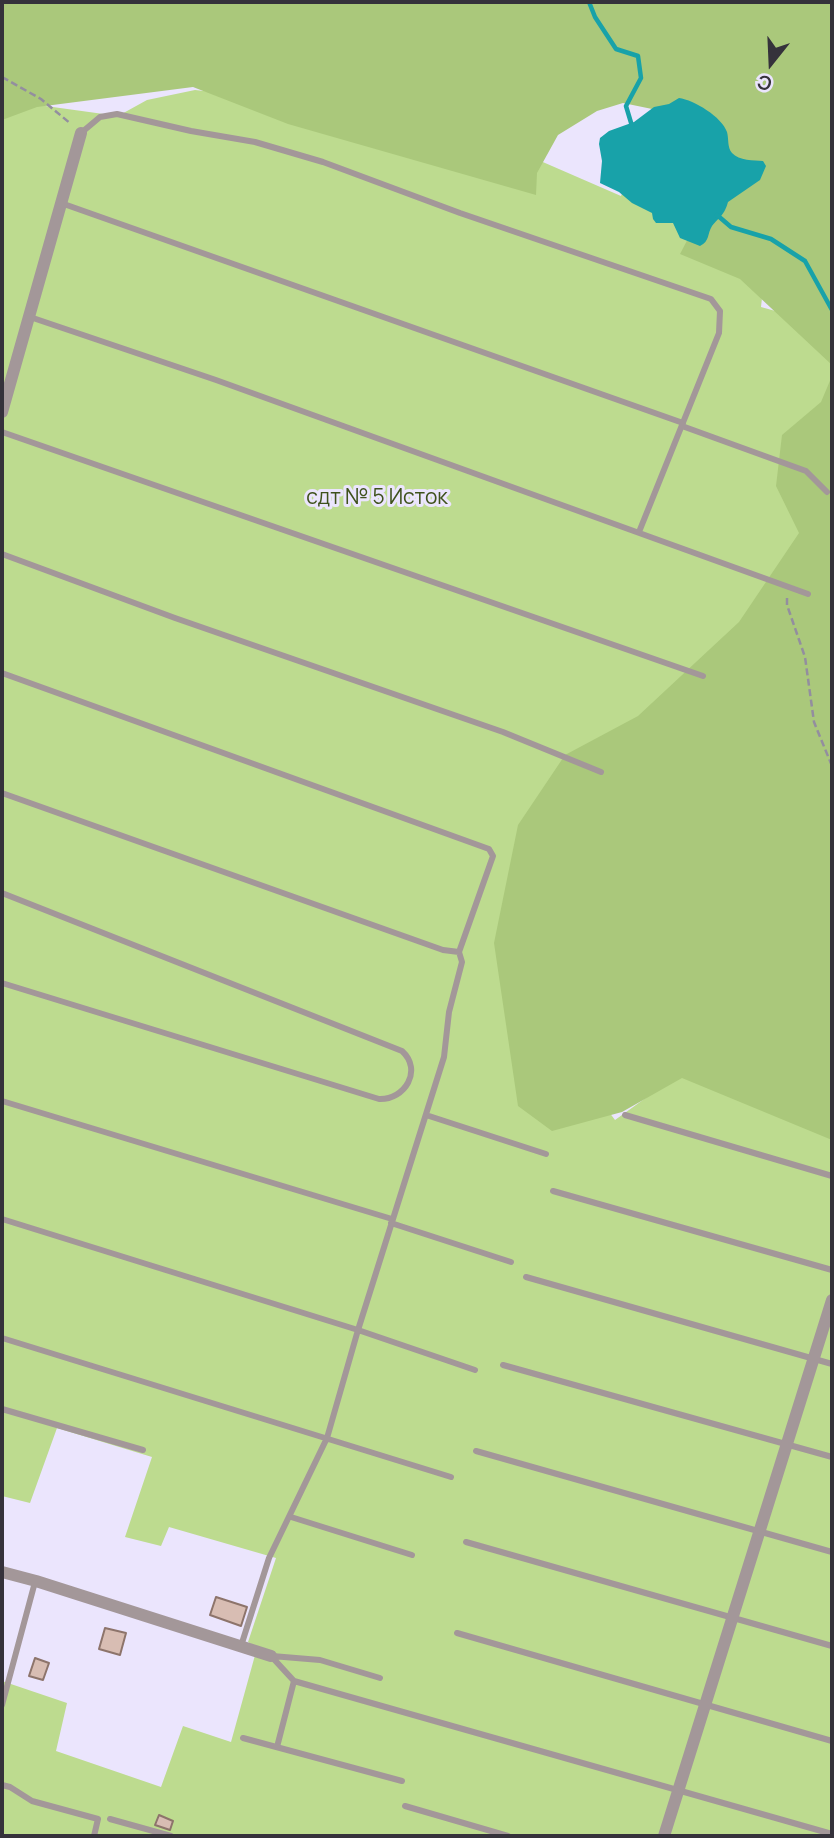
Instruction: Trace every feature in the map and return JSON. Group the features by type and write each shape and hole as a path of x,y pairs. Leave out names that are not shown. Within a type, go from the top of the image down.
{"street":[{"path":"2,412 81,133"},
{"path":"664,1836 832,1300"},
{"path":"2,1572 271,1656"}],"lane":[{"path":"81,133 100,117 117,114 255,142 323,162 460,214 711,299 720,310 719,333 639,532"},
{"path":"61,202 683,424 806,471 827,492"},
{"path":"30,317 216,380 808,594"},
{"path":"2,432 703,676"},
{"path":"2,554 175,618 503,732 601,772"},
{"path":"2,673 489,849 492,856 459,952 462,962 449,1012 444,1057 391,1221 327,1438 269,1558 241,1646"},
{"path":"2,793 443,950 459,952"},
{"path":"2,893 402,1051 408,1057 411,1072 399,1095 379,1099 2,983"},
{"path":"2,1101 391,1221 511,1262"},
{"path":"426,1115 546,1154"},
{"path":"625,1115 832,1176"},
{"path":"554,1191 832,1270"},
{"path":"2,1219 358,1330 475,1370"},
{"path":"526,1277 832,1364"},
{"path":"2,1338 451,1477"},
{"path":"503,1365 832,1457"},
{"path":"2,1409 144,1450"},
{"path":"475,1451 832,1552"},
{"path":"291,1517 412,1555"},
{"path":"466,1542 832,1646"},
{"path":"2,1705 36,1581"},
{"path":"457,1633 832,1741"},
{"path":"271,1656 320,1660 380,1678"},
{"path":"271,1656 295,1681 832,1835"},
{"path":"277,1747 295,1681"},
{"path":"243,1738 402,1781"},
{"path":"2,1785 32,1801 98,1819 94,1836"},
{"path":"405,1806 508,1836"},
{"path":"110,1819 171,1836"}],"path":[{"path":"2,77 41,99 81,133"},
{"path":"787,586 787,605 805,657 814,722 832,766"}],"green space":[{"name":"сдт № 5 Исток","path":"195,90 360,108 506,146 621,196 648,132 772,205 761,307 811,321 832,338 832,576 591,1088 615,1120 763,1014 832,1073 832,1836 2,1836 2,1681 67,1703 56,1751 161,1787 183,1726 231,1742 257,1648 248,1642 276,1558 169,1527 161,1546 125,1537 152,1457 57,1428 30,1503 2,1496 2,100 118,116 147,100"}],"shaded area":[{"path":"2,2 832,2 832,365 740,279 680,254 703,210 657,110 623,103 597,111 558,135 537,173 536,195 288,124 193,87 37,107 2,120"},
{"path":"679,98 699,106 720,121 727,132 729,148 735,156 763,161 766,166 760,180 728,202 712,226 707,240 700,246 680,238 673,223 656,223 652,213 600,183 600,138 609,131 634,122 654,107 669,104"},
{"path":"832,376 832,1140 682,1078 622,1112 552,1131 518,1106 494,943 518,825 565,755 638,716 739,622 799,533 776,486 782,435 821,402"}],"building":[{"path":"216,1597 247,1607 241,1626 210,1615"},
{"path":"105,1628 126,1633 120,1655 99,1649"},
{"path":"35,1658 49,1663 43,1680 29,1676"},
{"path":"159,1815 173,1821 170,1830 155,1825"}],"waterway":[{"path":"589,2 595,17 616,49 638,56 641,78 626,106 632,126"},
{"path":"717,215 731,227 771,239 805,261 832,310"}]}
